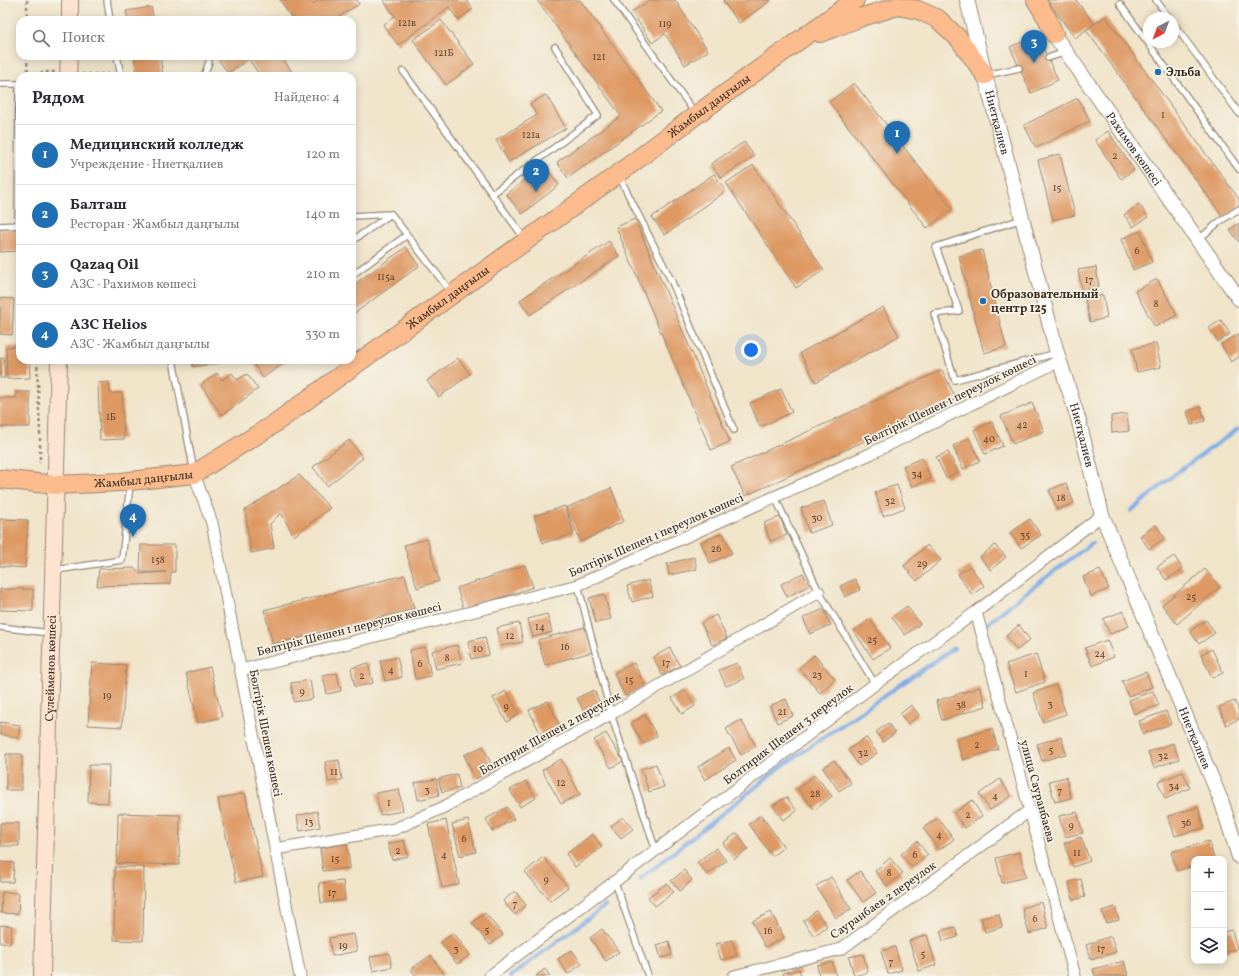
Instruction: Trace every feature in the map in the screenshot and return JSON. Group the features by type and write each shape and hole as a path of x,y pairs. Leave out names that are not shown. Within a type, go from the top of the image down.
{"main road":[{"path":"70,0 70,16"},
{"name":"Жамбыл даңғылы","path":"0,479 48,484 121,482 194,474 271,426 855,0"},
{"path":"1036,0 1047,18 1054,34"},
{"path":"798,41 859,18 898,6 918,10 938,19 959,39 985,75"},
{"path":"68,72 69,60"},
{"name":"Сүлейменов көшесі","path":"42,976 53,570 48,484 59,364"}],"street":[{"name":"Ниетқалиев","path":"967,0 1058,357 1078,418 1102,515 1222,803 1239,857"},
{"name":"Рахимов көшесі","path":"1028,0 1054,34 1239,298"},
{"name":"Бөлтірік Шешен 1 переулок көшесі","path":"240,670 578,585 870,454 1058,357"},
{"name":"Бөлтірік Шешен көшесі","path":"194,474 212,523 300,976"},
{"name":"Болтирик Шешен 3 переулок","path":"490,976 875,684 976,612 1102,515"},
{"name":"Болтирик Шешен 2 переулок","path":"275,849 395,829 442,808 611,714 819,592"},
{"name":"улица Сауранбаева","path":"976,612 1075,976"},
{"name":"Сауранбаев 2 переулок","path":"734,976 841,949 1030,810"}],"lane":[{"path":"106,0 109,16"},
{"path":"614,0 696,115"},
{"path":"1156,0 1165,12"},
{"path":"1120,4 1239,169"},
{"path":"1179,31 1239,113"},
{"path":"492,194 598,115 555,47"},
{"path":"1048,58 1066,52"},
{"path":"118,60 120,72"},
{"path":"205,72 209,62"},
{"path":"985,75 1019,68"},
{"path":"403,71 525,240"},
{"path":"0,84 16,84"},
{"path":"618,174 672,282 734,430"},
{"path":"1197,240 1219,222 1239,209"},
{"path":"356,216 391,214"},
{"path":"391,214 452,294"},
{"path":"356,239 391,214"},
{"path":"1022,219 936,247 959,311 934,314 955,380 1058,357"},
{"path":"0,226 16,225"},
{"path":"356,272 407,235"},
{"path":"174,364 194,474"},
{"path":"53,570 122,560 130,481"},
{"path":"775,496 819,592 875,684"},
{"path":"578,585 611,714 656,851"},
{"path":"0,627 52,633"},
{"path":"615,882 648,976"}],"path":[{"path":"27,0 27,16"},
{"path":"27,60 28,72"},
{"path":"37,364 40,433 48,484"}],"building":[{"path":"280,0 310,0 313,4 318,0 357,0 359,4 340,16 290,16"},
{"path":"383,0 466,0 473,9 458,20 449,7 398,45 383,25 395,16"},
{"path":"537,0 580,0 661,111 568,178 557,162 621,116"},
{"path":"650,0 675,0 708,51 685,65 665,34 652,43 632,12"},
{"path":"771,0 739,23 723,1"},
{"path":"1047,0 1076,0 1094,24 1075,38"},
{"path":"151,7 153,16 127,16 126,11"},
{"path":"1105,16 1239,199 1239,207 1224,218 1086,30"},
{"path":"441,20 474,64 446,85 413,40"},
{"path":"1037,35 1058,80 1031,93 1010,47"},
{"path":"135,60 161,60 162,72 136,72"},
{"path":"219,60 248,60 230,72 227,72"},
{"path":"250,60 284,60 292,72 257,72"},
{"path":"854,83 952,209 927,228 829,102"},
{"path":"546,95 566,128 509,162 496,140 537,115 530,104"},
{"path":"1078,98 1090,121 1036,148 1024,125"},
{"path":"1108,131 1134,170 1121,179 1095,140"},
{"path":"744,142 754,156 721,178 711,164"},
{"path":"1060,154 1075,215 1053,220 1038,160"},
{"path":"544,165 559,185 522,214 506,194"},
{"path":"753,165 824,270 796,288 726,183"},
{"path":"714,174 726,191 665,235 652,217"},
{"path":"1139,204 1148,217 1133,227 1124,215"},
{"path":"635,219 730,442 711,450 616,227"},
{"path":"1239,223 1239,242 1230,230"},
{"path":"16,228 16,251 0,252 0,229"},
{"path":"1140,231 1152,262 1133,270 1121,239"},
{"path":"609,241 619,256 530,315 520,300"},
{"path":"406,247 419,266 356,312 356,283"},
{"name":"Образовательный центр 125","path":"982,250 1006,347 984,353 959,256"},
{"path":"1096,267 1099,287 1082,290 1078,270"},
{"path":"1157,279 1177,315 1155,327 1135,291"},
{"path":"1103,295 1107,318 1090,322 1085,299"},
{"path":"0,298 14,299 12,335 0,334"},
{"path":"883,307 899,336 816,382 800,353"},
{"path":"1221,320 1230,334 1218,342 1209,328"},
{"path":"1239,334 1239,357 1231,362 1221,344"},
{"path":"1156,343 1161,367 1137,372 1132,349"},
{"path":"16,346 16,364 29,364 30,378 7,379 6,347"},
{"path":"4,358 5,378 0,378 0,359"},
{"path":"458,358 470,374 439,397 427,381"},
{"path":"193,364 213,364 193,367"},
{"path":"254,364 282,364 263,378"},
{"path":"942,370 956,399 745,496 731,467"},
{"path":"217,373 222,380 232,373 237,380 247,374 258,389 222,415 201,385"},
{"path":"109,382 110,393 122,393 124,439 100,440 98,383"},
{"path":"781,389 792,412 760,427 750,403"},
{"path":"16,392 30,392 30,427 0,427 0,398 16,398"},
{"path":"1032,403 1044,431 1013,444 1001,416"},
{"path":"1201,407 1205,421 1191,425 1187,411"},
{"path":"1127,414 1129,431 1112,433 1111,416"},
{"path":"992,422 1003,446 985,454 974,430"},
{"path":"969,438 980,461 963,469 953,446"},
{"path":"349,440 363,458 327,486 313,467"},
{"path":"948,452 958,472 946,478 936,457"},
{"path":"922,458 931,479 912,487 903,466"},
{"path":"299,475 330,508 294,536 281,513 270,524 274,548 251,553 245,510"},
{"path":"1066,483 1074,503 1057,510 1049,490"},
{"path":"897,485 905,508 883,516 875,492"},
{"path":"611,488 624,521 581,542 566,508"},
{"path":"824,501 832,525 809,533 801,508"},
{"path":"565,506 574,534 543,543 534,516"},
{"path":"780,517 787,535 770,541 764,523"},
{"path":"0,519 28,520 25,568 0,566"},
{"path":"1030,519 1041,535 1021,548 1010,533"},
{"path":"1156,525 1165,538 1149,549 1140,536"},
{"path":"723,533 732,553 710,563 701,542"},
{"path":"427,539 439,581 417,588 404,545"},
{"path":"141,545 175,545 175,572 171,572 170,584 97,586 99,569 135,568 140,574 166,572 140,572"},
{"path":"927,545 941,560 917,581 904,566"},
{"path":"995,545 1006,557 991,570 980,557"},
{"path":"1174,556 1183,569 1166,580 1157,567"},
{"path":"694,557 697,569 669,575 667,564"},
{"path":"525,565 533,587 464,610 457,588"},
{"path":"970,566 984,586 972,595 958,574"},
{"path":"1205,569 1220,587 1177,624 1162,605"},
{"path":"1100,570 1109,589 1091,596 1083,577"},
{"path":"803,573 810,585 787,597 781,584"},
{"path":"405,575 414,609 273,644 264,610"},
{"path":"855,579 860,590 845,597 840,586"},
{"path":"648,580 653,596 632,602 627,586"},
{"path":"0,589 33,589 33,611 0,610"},
{"path":"604,594 611,619 596,623 589,598"},
{"path":"907,606 920,624 905,635 892,617"},
{"path":"824,609 831,625 810,634 803,618"},
{"path":"1123,611 1129,626 1110,634 1103,619"},
{"path":"547,614 552,632 533,637 528,619"},
{"path":"716,615 727,638 712,645 701,623"},
{"path":"870,619 890,648 873,659 854,631"},
{"path":"1206,620 1215,633 1199,644 1190,631"},
{"path":"519,623 523,642 501,646 497,628"},
{"path":"1019,625 1030,640 1017,650 1006,636"},
{"path":"585,627 592,652 545,665 538,640"},
{"path":"485,637 489,655 471,659 468,641"},
{"path":"1107,640 1114,657 1092,666 1085,648"},
{"path":"457,645 462,663 436,669 432,651"},
{"path":"425,647 431,676 415,679 410,650"},
{"path":"670,648 680,666 662,675 653,657"},
{"path":"1212,649 1223,673 1212,678 1201,654"},
{"path":"1036,654 1045,682 1016,692 1006,664"},
{"path":"814,655 835,679 820,693 799,668"},
{"path":"397,657 402,677 385,681 380,661"},
{"path":"92,663 126,665 122,727 88,725"},
{"path":"368,663 373,683 355,687 351,668"},
{"path":"634,663 645,685 625,696 614,673"},
{"path":"737,663 744,679 726,686 719,670"},
{"path":"210,667 222,717 198,723 186,673"},
{"path":"1146,672 1152,687 1128,696 1122,681"},
{"path":"337,673 341,691 327,694 323,676"},
{"path":"310,680 313,699 294,702 291,683"},
{"path":"1056,685 1066,714 1043,722 1033,693"},
{"path":"980,687 986,706 942,720 936,701"},
{"path":"594,690 602,708 586,716 577,698"},
{"path":"685,690 695,706 682,714 672,698"},
{"path":"506,691 519,714 507,722 493,698"},
{"path":"1153,691 1159,705 1134,714 1129,700"},
{"path":"786,699 793,716 777,723 770,706"},
{"path":"548,701 563,732 544,741 529,710"},
{"path":"1235,701 1239,712 1239,719 1226,725 1219,707"},
{"path":"911,705 919,715 908,724 900,714"},
{"path":"1166,711 1171,724 1143,734 1139,721"},
{"path":"645,715 657,736 643,744 631,723"},
{"path":"741,720 756,746 741,755 726,729"},
{"path":"0,722 20,725 18,738 0,734"},
{"path":"888,723 895,733 883,742 876,732"},
{"path":"992,729 998,749 963,760 956,739"},
{"path":"606,733 623,761 611,768 594,740"},
{"path":"866,737 877,753 859,766 848,750"},
{"path":"1061,737 1066,754 1042,761 1037,744"},
{"path":"1173,743 1179,759 1154,768 1148,752"},
{"path":"483,746 494,770 475,779 464,755"},
{"path":"729,748 736,760 705,780 698,767"},
{"path":"6,754 22,754 22,790 6,790"},
{"path":"561,759 580,794 561,804 542,770"},
{"path":"339,760 342,780 328,782 325,762"},
{"path":"834,760 851,783 839,791 823,768"},
{"path":"656,764 664,787 649,792 641,769"},
{"path":"89,765 109,765 108,803 88,802"},
{"path":"1183,772 1190,788 1165,799 1158,782"},
{"path":"457,774 460,788 442,792 438,779"},
{"path":"815,775 832,796 815,810 798,789"},
{"path":"1066,777 1071,798 1055,802 1049,781"},
{"path":"436,779 439,795 418,800 415,783"},
{"path":"1000,779 1011,796 990,810 979,794"},
{"path":"526,781 536,798 520,807 510,790"},
{"path":"399,789 403,811 380,815 376,793"},
{"path":"245,793 263,877 236,882 218,799"},
{"path":"786,797 797,811 783,820 773,806"},
{"path":"972,800 982,816 965,828 954,813"},
{"path":"507,807 514,819 492,831 486,819"},
{"path":"1198,807 1204,828 1175,836 1168,816"},
{"path":"317,811 320,827 300,831 297,816"},
{"path":"1077,812 1083,833 1065,837 1059,816"},
{"path":"118,813 180,815 179,865 117,863"},
{"path":"761,815 784,847 772,856 749,824"},
{"path":"623,817 633,829 621,838 611,826"},
{"path":"938,818 954,839 939,850 923,828"},
{"path":"446,820 459,884 442,888 428,824"},
{"path":"468,820 476,852 460,856 452,824"},
{"path":"0,823 19,823 19,846 0,846"},
{"path":"737,833 748,849 734,859 723,843"},
{"path":"593,834 602,847 575,867 566,854"},
{"path":"1081,837 1090,861 1073,867 1064,843"},
{"path":"404,840 408,856 392,860 388,844"},
{"path":"917,841 928,855 912,867 901,854"},
{"path":"1209,841 1213,856 1191,856 1191,867 1177,871 1171,852"},
{"path":"347,844 350,868 323,871 320,848"},
{"path":"716,848 726,861 707,875 697,862"},
{"path":"1019,852 1026,877 1002,883 996,858"},
{"path":"543,857 568,887 550,901 525,872"},
{"path":"890,858 903,873 887,886 875,871"},
{"path":"0,862 14,863 13,882 0,882"},
{"path":"115,867 144,867 143,941 114,940"},
{"path":"684,870 692,880 680,891 671,881"},
{"path":"860,871 876,893 863,902 847,880"},
{"path":"831,877 851,909 836,918 816,886"},
{"path":"1081,879 1085,897 1073,900 1069,882"},
{"path":"343,881 345,900 321,903 319,883"},
{"path":"667,883 674,892 655,906 648,897"},
{"path":"515,891 526,905 515,915 503,901"},
{"path":"2,892 19,893 18,914 1,913"},
{"path":"1041,902 1048,928 1029,934 1022,908"},
{"path":"1115,907 1119,920 1106,923 1102,911"},
{"path":"816,911 827,926 814,936 803,921"},
{"path":"771,912 784,938 765,947 752,921"},
{"path":"485,913 503,935 490,945 472,923"},
{"path":"999,914 1002,927 985,932 981,918"},
{"path":"0,925 12,926 10,944 0,943"},
{"path":"955,927 958,937 943,941 940,931"},
{"path":"602,929 619,952 606,961 590,938"},
{"path":"1232,930 1237,949 1227,952 1227,931"},
{"path":"454,933 470,955 457,964 441,942"},
{"path":"354,934 357,951 332,956 329,938"},
{"path":"927,935 936,965 919,971 909,941"},
{"path":"1111,936 1116,952 1091,960 1086,945"},
{"path":"732,940 737,956 721,960 716,944"},
{"path":"669,941 672,955 661,958 657,945"},
{"path":"895,947 902,970 888,974 881,951"},
{"path":"572,950 582,964 568,974 558,959"},
{"path":"389,953 392,967 373,971 370,957"},
{"path":"863,954 868,972 854,976 849,957"},
{"path":"431,955 445,976 416,976 411,969"},
{"path":"1124,961 1128,976 1095,976 1093,969"},
{"path":"832,962 836,976 819,976 817,965"},
{"path":"545,969 550,976 536,976"},
{"path":"799,969 801,976 784,976 783,973"}],"waterway":[{"path":"1131,511 1175,474 1239,428"},
{"path":"986,625 1020,597 1092,543"},
{"path":"640,879 782,766 954,648"},
{"path":"511,976 605,906"}],"place":[{"name":"Qazaq Oil","path":"1034,63"},
{"name":"Эльба","path":"1158,72"},
{"name":"Медицинский колледж","path":"897,154"},
{"name":"Балташ","path":"536,192"},
{"name":"Образовательный центр 125","path":"983,301"},
{"name":"АЗС Helios","path":"133,537"}]}
